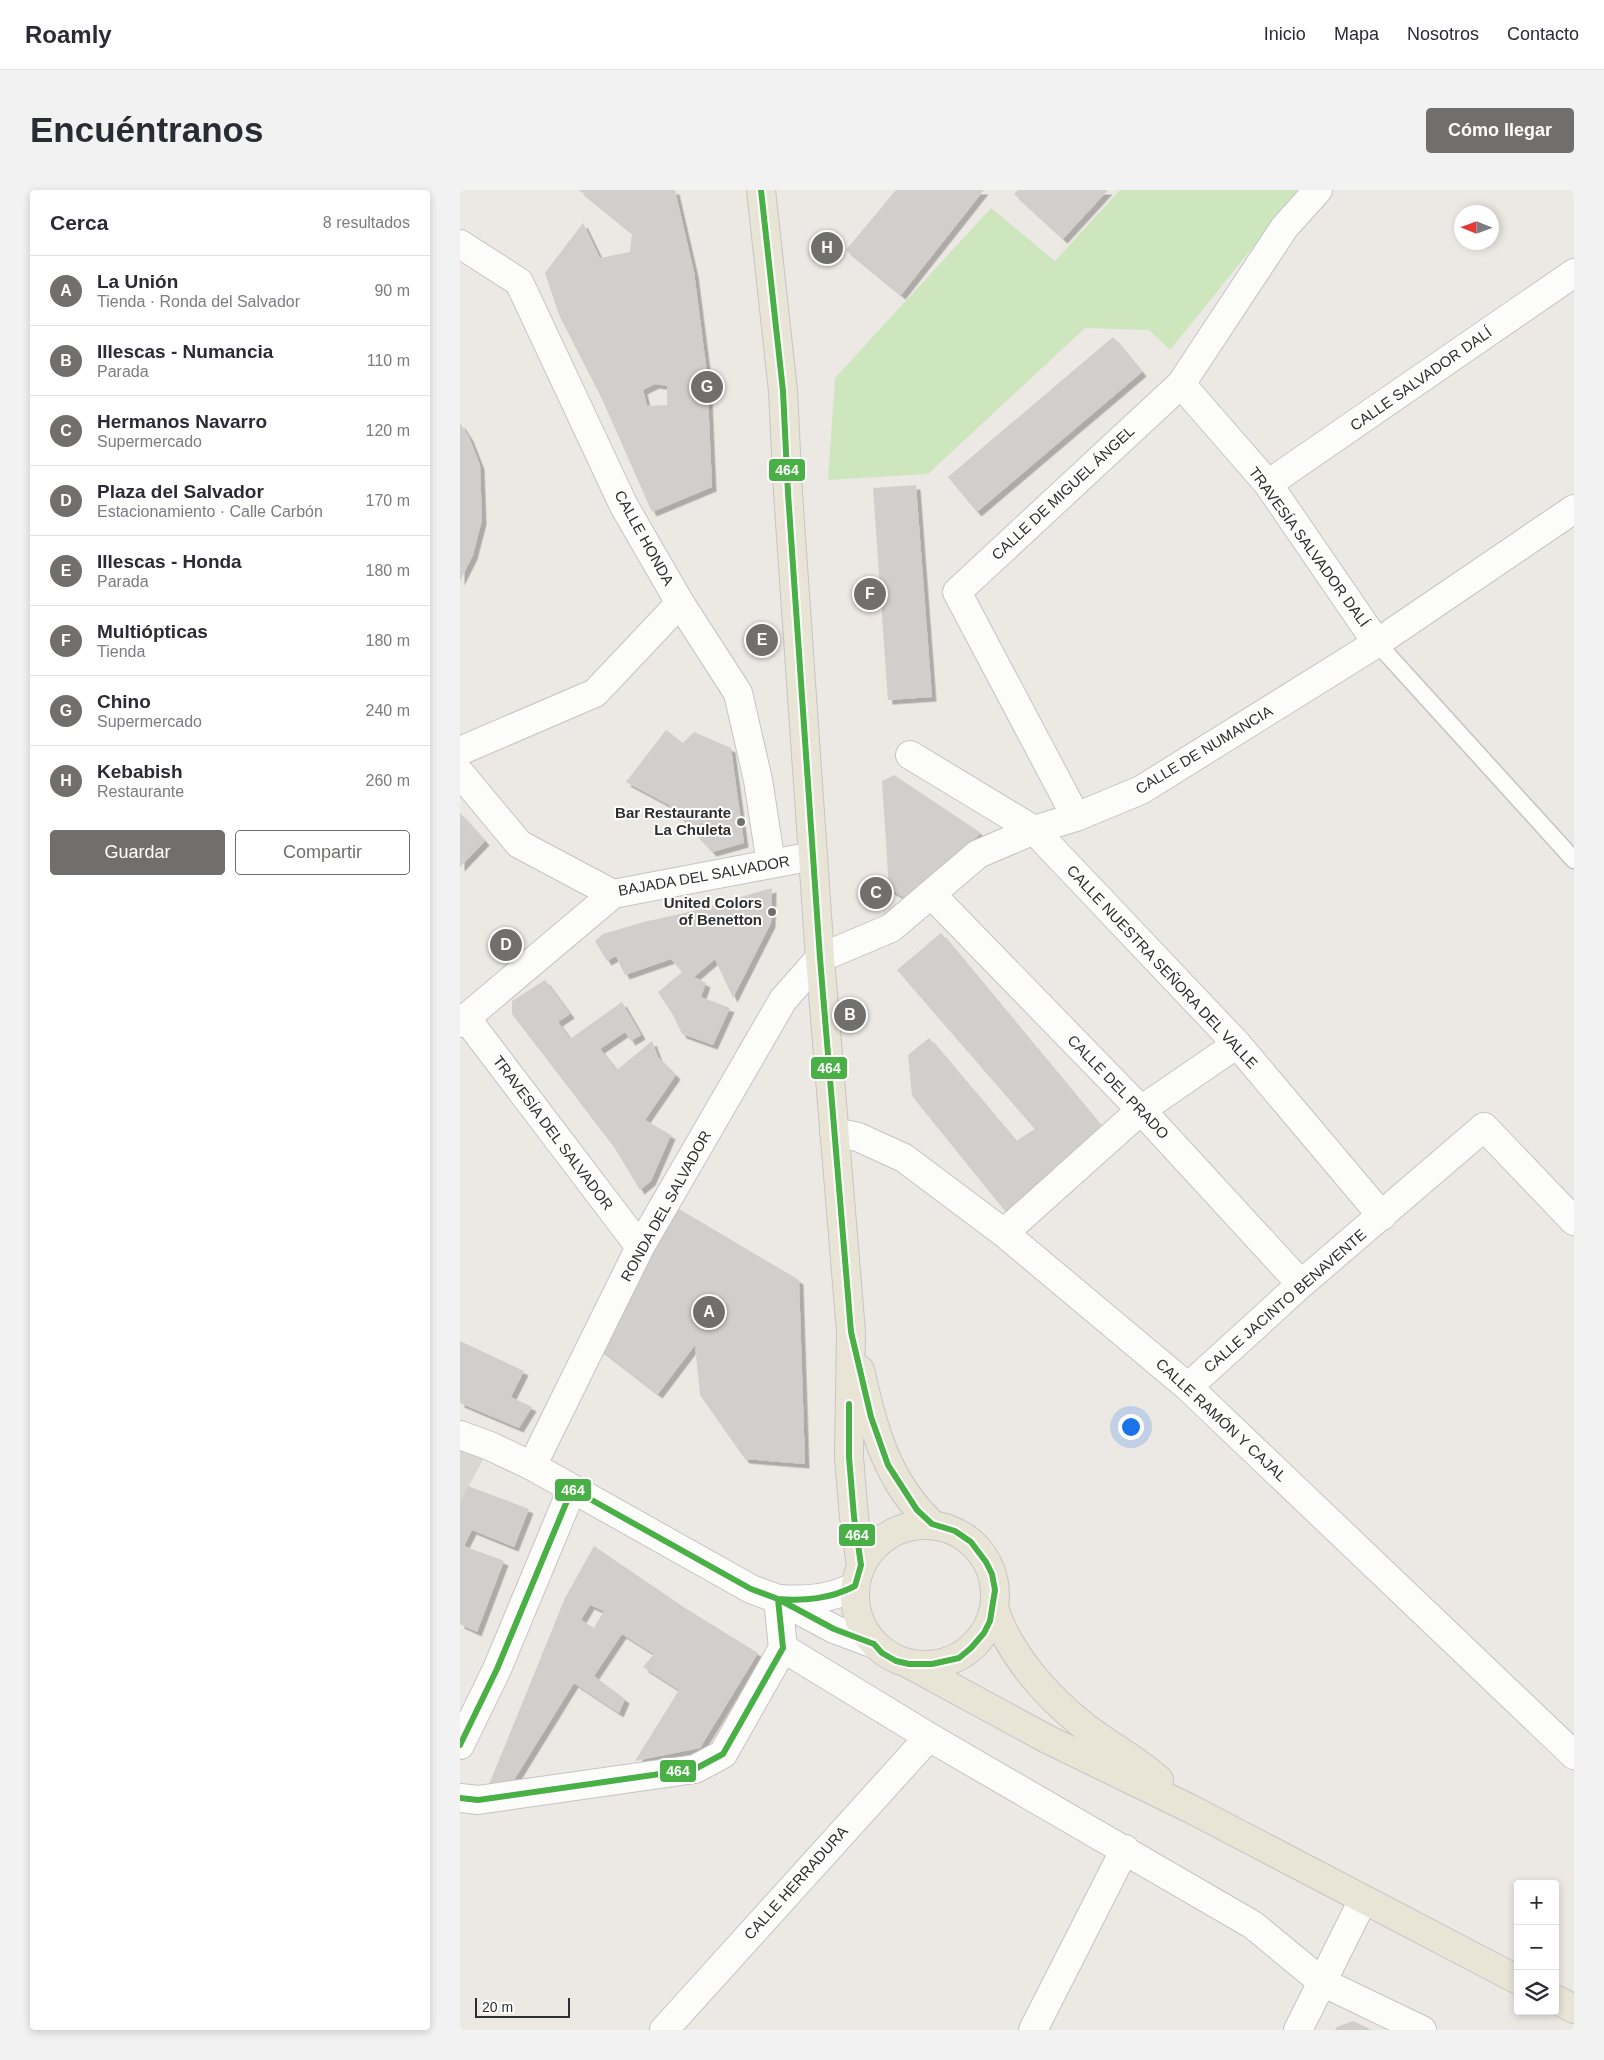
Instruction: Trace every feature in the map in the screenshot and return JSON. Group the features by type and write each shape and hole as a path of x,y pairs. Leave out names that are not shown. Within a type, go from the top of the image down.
{"main road":[{"path":"761,190 783,391 789,512 820,958 851,1332 849,1458 858,1576 854,1598 860,1622 874,1644 882,1653 896,1661 909,1664 938,1663 959,1658 984,1633 994,1608 995,1590 992,1574 986,1562 971,1542 956,1531 932,1524 917,1524 893,1532 876,1544 858,1576"},
{"path":"851,1332 871,1417 888,1465 917,1510 932,1524"},
{"path":"994,1608 1005,1638 1036,1680 1084,1726 1151,1772 1193,1810"},
{"path":"909,1664 1047,1739 1193,1810 1514,1978"},
{"path":"1559,2001 1574,2009"}],"street":[{"name":"CALLE DE MIGUEL ÁNGEL","path":"1076,817 957,592 1181,384 1284,228 1318,190"},
{"name":"CALLE HONDA","path":"460,244 519,282 624,506 680,603 738,693 758,780 771,864"},
{"name":"CALLE SALVADOR DALÍ","path":"1268,484 1574,273"},
{"name":"TRAVESÍA SALVADOR DALÍ","path":"1181,384 1268,484 1377,643"},
{"name":"CALLE DE NUMANCIA","path":"820,958 891,928 978,854 1034,830 1076,817 1141,790 1377,643 1574,509"},
{"path":"460,751 595,693 680,603"},
{"name":"CALLE NUESTRA SEÑORA DEL VALLE","path":"910,755 1034,830 1237,1044 1382,1216"},
{"name":"BAJADA DEL SALVADOR","path":"460,773 519,844 613,894 813,856"},
{"path":"463,1021 613,894"},
{"name":"CALLE DEL PRADO","path":"931,894 1141,1110 1301,1284"},
{"name":"RONDA DEL SALVADOR","path":"532,1466 640,1247 783,1000 820,958"},
{"name":"TRAVESÍA DEL SALVADOR","path":"463,1021 640,1247"},
{"path":"1004,1233 1141,1110 1237,1044"},
{"name":"CALLE JACINTO BENAVENTE","path":"1188,1387 1301,1284 1484,1127 1574,1221"},
{"name":"CALLE RAMÓN Y CAJAL","path":"834,1132 858,1137 904,1158 1004,1233 1188,1387 1574,1755"},
{"path":"460,1435 490,1446 532,1466 751,1589 778,1599 834,1629 874,1644"},
{"path":"460,1745 497,1669 572,1489"},
{"path":"778,1599 801,1600 841,1594 858,1576"},
{"path":"460,1798 478,1800 695,1768 723,1754 783,1648 778,1599"},
{"path":"783,1648 929,1737 1253,1925 1322,1982 1422,2030"},
{"name":"CALLE HERRADURA","path":"664,2030 929,1737"},
{"path":"1033,2030 1125,1849"},
{"path":"1298,2030 1364,1900"}],"lane":[{"path":"1377,643 1574,860"}],"green space":[{"path":"1120,190 1299,190 1170,350 1149,330 1085,328 928,474 828,480 835,378 991,208 1055,261"}],"shaded area":[{"path":"460,1435 490,1446 460,1503"}],"building":[{"path":"579,190 675,190 694,272 707,373 712,487 652,512 602,399 559,315 545,273 583,223 600,258 630,252 632,233","holes":["655,384 667,386 667,405 647,406 643,390"]},
{"path":"896,190 984,190 901,295 846,250"},
{"path":"1018,190 1108,190 1063,239 1014,194"},
{"path":"1113,337 1142,372 977,512 948,477"},
{"path":"460,423 469,437 480,465 482,520 473,555 460,581"},
{"path":"916,485 932,697 888,700 873,488"},
{"path":"666,730 683,743 694,732 731,748 744,843 712,852 669,805 626,782"},
{"path":"894,775 981,833 905,898 889,889 882,781"},
{"path":"460,813 485,841 460,867"},
{"path":"772,888 771,923 733,998 715,959 694,977 706,983 701,997 730,1008 713,1045 682,1034 673,1015 658,992 682,972 671,959 625,975 616,956 607,961 595,941 603,934"},
{"path":"941,933 1106,1132 1005,1211 912,1096 908,1055 929,1038 1016,1141 1035,1129 897,970"},
{"path":"545,980 570,1014 558,1022 570,1039 622,1002 641,1035 631,1041 625,1032 600,1049 617,1070 652,1041 658,1057 676,1075 645,1120 671,1135 651,1181 640,1190 614,1147 512,1014 512,1001"},
{"path":"679,1209 799,1280 805,1464 745,1459 700,1395 695,1345 658,1394 597,1347"},
{"path":"460,1341 524,1371 511,1397 532,1407 519,1428 460,1403"},
{"path":"468,1486 529,1509 514,1547 472,1530 464,1546 504,1561 477,1632 460,1624 460,1503"},
{"path":"594,1546 685,1608 758,1653 700,1748 635,1761 679,1690 643,1667 654,1654 622,1634 594,1676 625,1699 619,1713 574,1683 514,1780 488,1787 565,1598","holes":["590,1605 604,1611 594,1628 581,1620"]},
{"path":"1353,2021 1372,2030 1335,2030 1337,2027"}],"transit line":[{"name":"464","path":"460,1745 497,1669 572,1489 751,1589 778,1599 834,1629 874,1644 882,1653 896,1661 909,1664 932,1664 959,1658 984,1633 990,1621 995,1590 992,1574 986,1562 971,1542 955,1531 932,1524 917,1510 888,1465 871,1417 851,1332 820,958 788,493 783,391 761,190"},
{"name":"464","path":"778,1599 798,1600 817,1598 836,1594 855,1586 861,1565 854,1517 849,1457 849,1404"},
{"name":"464","path":"460,1798 478,1800 695,1769 723,1754 783,1648 778,1599"}],"place":[{"name":"Kebabish","path":"827,248"},
{"name":"Chino","path":"707,387"},
{"name":"Multiópticas","path":"870,594"},
{"name":"Illescas - Honda","path":"762,640"},
{"name":"Bar Restaurante La Chuleta","path":"741,822"},
{"name":"Hermanos Navarro","path":"876,893"},
{"name":"United Colors of Benetton","path":"772,912"},
{"name":"Plaza del Salvador","path":"506,945"},
{"name":"Illescas - Numancia","path":"850,1015"},
{"name":"La Unión","path":"709,1312"}]}
